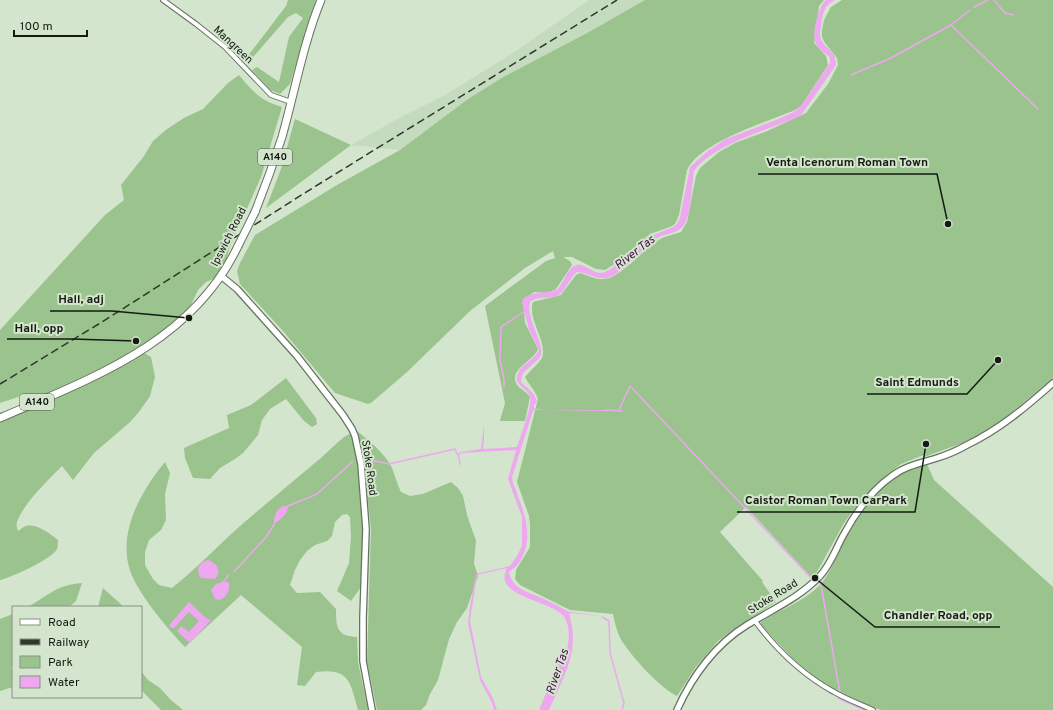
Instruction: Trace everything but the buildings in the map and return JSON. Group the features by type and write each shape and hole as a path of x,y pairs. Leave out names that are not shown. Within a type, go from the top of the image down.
{"highway":[{"name":"Ipswich Road","path":"0,418 95,376 143,350 179,323 222,276 229,266 254,212 274,160 291,102 306,42 322,0"}],"street":[{"name":"Mangreen","path":"162,0 225,47 271,95 291,102"},
{"name":"Stoke Road","path":"222,276 237,289 297,356 343,415 352,428 355,436 361,464 366,529 363,661 372,710"},
{"name":"Stoke Road","path":"677,710 695,676 711,656 728,639 804,591 821,574 830,562 844,534 862,506 890,477 900,470 967,445 995,430 1053,383"},
{"path":"755,621 786,655 817,682 841,696 873,710"}],"shaded area":[{"path":"589,0 645,0 589,32 505,76 468,99 400,150 351,145 401,117 445,95 513,53"}],"green space":[{"path":"288,0 316,0 290,84 280,94 270,90 252,70 257,67 279,82 289,37 303,18 296,13 288,17 247,64 244,61 286,6"},
{"path":"645,0 824,0 819,6 814,43 826,56 828,65 801,106 795,110 735,134 705,150 694,160 687,170 679,215 675,224 650,234 616,263 605,270 596,269 572,257 563,257 570,261 572,265 556,289 547,293 534,292 523,300 525,323 538,349 532,358 518,370 515,380 518,386 530,397 525,421 500,421 505,403 485,306 546,261 555,258 553,251 525,268 470,311 407,372 371,403 368,404 335,393 283,331 240,284 237,271 255,235 337,185 400,150 468,99 505,76 589,32"},
{"path":"842,0 1053,0 1053,378 993,428 968,441 901,464 888,474 860,501 844,523 813,579 746,507 720,532 763,581 762,582 776,602 718,641 695,668 677,696 670,692 647,672 632,655 620,638 613,614 570,610 520,585 515,579 516,570 530,547 529,516 517,482 538,399 525,377 541,360 543,351 533,316 533,302 561,295 576,275 580,273 598,279 610,278 624,269 659,240 681,232 687,222 696,176 700,168 719,152 735,143 765,132 806,113 828,84 838,65 837,58 822,37 822,30 824,20 831,7"},
{"path":"239,75 263,99 282,107 261,177 229,249 226,263 216,278 206,282 198,290 189,309 140,347 110,364 47,394 27,394 0,403 0,330 105,215 124,200 121,185 144,156 153,141 167,129 184,118 203,109 228,83"},
{"path":"295,119 351,145 266,208 281,169"},
{"path":"144,353 151,357 155,377 150,396 139,412 129,423 94,453 73,480 62,466 37,492 20,515 17,523 18,531 26,526 35,526 58,540 57,549 48,557 22,572 0,580 0,421 91,381"},
{"path":"286,378 316,418 317,424 312,427 304,421 286,399 270,409 262,420 258,435 243,453 220,468 210,479 193,478 185,458 184,448 229,428 227,415 251,405"},
{"path":"358,432 382,453 390,463 401,492 410,496 423,494 451,482 458,488 463,496 467,515 476,541 474,563 478,576 467,608 457,622 449,639 438,680 426,705 421,710 377,710 367,661 371,529 364,464"},
{"path":"350,434 353,436 358,464 363,530 361,587 351,601 337,591 349,563 351,537 350,517 347,514 342,515 335,522 332,536 327,541 315,545 307,551 295,570 290,585 297,593 320,592 336,609 336,621 339,630 345,635 357,637 358,662 368,710 358,710 353,692 347,679 336,672 316,672 305,686 297,685 302,647 241,595 185,647 161,620 138,587 132,577 127,553 127,538 135,511 148,485 165,462 170,473 165,494 166,520 161,530 149,540 145,552 145,565 153,579 159,585 172,588 252,516 340,440"},
{"path":"927,464 934,480 1053,587 1053,710 881,710 840,694 819,681 792,658 761,625 761,622 768,617 799,601 820,585 831,568 856,519 877,493 893,479 911,469"},
{"path":"82,583 76,601 70,606 30,606 59,588"},
{"path":"103,588 123,606 98,606"},
{"path":"12,614 12,687 0,691 0,619"},
{"path":"142,672 148,680 160,688 183,710 161,710 142,691"}],"water":[{"path":"826,0 835,0 828,5 824,11 820,36 823,43 834,56 836,65 802,114 796,118 726,146 702,162 694,171 690,207 684,225 678,231 654,240 614,275 603,278 577,272 557,296 539,298 530,302 530,316 539,339 541,352 540,357 522,375 521,382 535,396 537,402 534,405 534,408 542,410 608,411 533,411 512,477 526,522 527,542 525,551 519,562 509,572 514,583 522,590 569,612 602,616 569,614 573,640 569,664 549,710 543,710 558,677 567,652 569,639 565,618 559,612 526,598 508,586 504,578 507,568 477,575 470,621 481,677 493,698 497,710 494,710 480,680 468,623 476,574 510,566 522,546 522,517 508,479 516,450 461,453 459,455 461,465 457,454 461,452 481,449 484,425 483,449 517,447 530,406 530,396 518,383 517,377 520,370 535,356 539,350 529,330 522,303 523,299 526,296 558,289 569,270 577,265 584,266 600,273 605,272 612,268 649,237 673,227 677,224 680,218 690,167 709,150 726,139 776,120 794,112 801,106 830,63 830,57 816,44 814,34 820,8"},
{"path":"284,506 288,506 288,509 283,517 273,525 277,511"},
{"path":"208,560 214,563 218,568 218,573 215,579 201,578 199,575 198,569 200,564"},
{"path":"222,582 229,583 226,596 219,600 215,599 211,590 216,584"},
{"path":"189,602 206,618 211,620 190,643 177,631 181,626 189,632 199,621 189,612 174,628 169,626"}],"waterway":[{"path":"974,7 988,0"},
{"path":"994,0 1005,13 1013,15"},
{"path":"851,75 891,58 951,25 970,10"},
{"path":"951,25 1038,109"},
{"path":"504,387 500,360 501,327 525,311"},
{"path":"619,410 630,386 812,579"},
{"path":"606,410 622,411"},
{"path":"366,459 389,464 455,449 457,454"},
{"path":"288,506 317,494 353,461"},
{"path":"234,572 266,537 274,525"},
{"path":"223,582 229,575"},
{"path":"821,585 840,693"},
{"path":"602,617 609,621 610,653 624,703 622,710"},
{"name":"River Tas","path":"544,710 566,656"},
{"path":"838,698 864,710"}],"railway":[{"path":"0,384 102,322 303,194 617,0"}],"place":[{"name":"Venta Icenorum Roman Town","path":"948,224"},
{"name":"Hall, adj","path":"189,318"},
{"name":"Hall, opp","path":"136,341"},
{"name":"Saint Edmunds","path":"998,360"},
{"name":"Caistor Roman Town CarPark","path":"926,444"},
{"name":"Chandler Road, opp","path":"815,578"}]}
